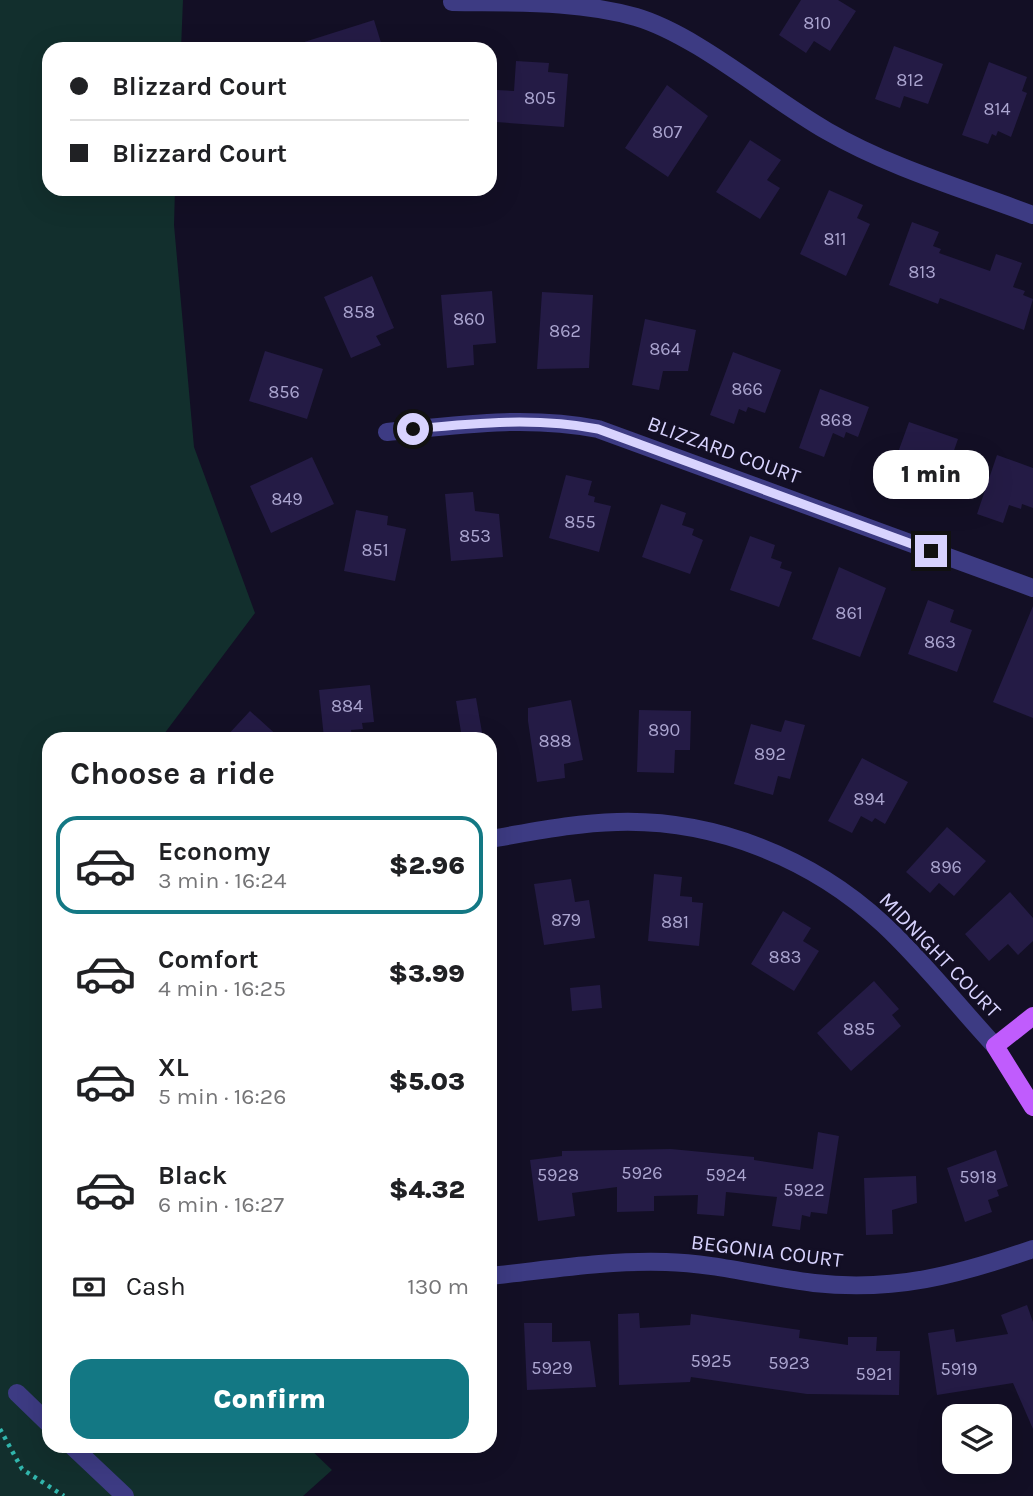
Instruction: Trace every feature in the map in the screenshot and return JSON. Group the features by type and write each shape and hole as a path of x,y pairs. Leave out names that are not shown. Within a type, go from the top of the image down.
{"main road":[{"path":"1033,1016 995,1046 1033,1107"}],"street":[{"path":"452,2 565,5 600,8 639,18 673,33 826,131 867,153 1033,215"},
{"name":"BLIZZARD COURT","path":"387,432 519,420 558,421 598,429 1033,588"},
{"name":"MIDNIGHT COURT","path":"497,838 617,822 667,824 713,832 759,846 805,867 846,894 884,925 995,1046"},
{"name":"BEGONIA COURT","path":"497,1275 622,1261 669,1262 816,1283 867,1286 917,1283 967,1272 1033,1249"},
{"path":"17,1393 42,1417"},
{"path":"79,1453 125,1496"}],"path":[{"path":"0,1429 22,1469 64,1496"}],"green space":[{"path":"0,0 183,0 181,42 42,42 42,196 175,196 174,225 194,447 255,613 166,732 42,732 42,1453 314,1453 332,1470 303,1496 0,1496"}],"building":[{"path":"801,0 838,0 856,11 830,51 814,41 806,53 779,35"},
{"path":"374,20 381,42 304,42"},
{"path":"894,46 943,64 928,104 904,96 900,108 875,99"},
{"path":"516,61 549,63 548,72 568,74 564,127 497,122 497,90 514,91"},
{"path":"989,62 1027,77 1022,91 1027,93 1011,137 998,131 996,136 992,134 988,144 962,135"},
{"path":"667,85 708,116 668,177 625,148"},
{"path":"750,140 781,160 767,180 780,188 760,219 716,192"},
{"path":"829,190 863,205 857,218 870,224 846,276 800,254"},
{"path":"912,222 939,232 933,246 941,249 939,253 990,271 996,254 1022,263 1013,287 1025,291 1023,295 1033,299 1024,330 940,298 938,304 889,285"},
{"path":"372,276 394,328 376,336 381,345 351,358 324,297"},
{"path":"492,291 496,343 473,345 474,365 447,368 441,295"},
{"path":"542,292 593,295 589,368 537,369"},
{"path":"645,319 696,330 688,371 663,371 659,390 632,385"},
{"path":"265,351 323,369 307,419 249,401"},
{"path":"733,352 781,370 765,413 748,407 746,412 739,409 734,424 710,415"},
{"path":"820,389 869,407 858,437 846,432 844,438 833,433 824,457 799,448"},
{"path":"909,422 958,439 944,479 928,474 926,478 919,475 914,489 888,480"},
{"path":"997,455 1033,468 1033,508 1022,504 1021,509 1009,505 1003,523 977,514"},
{"path":"312,457 334,504 271,533 250,486"},
{"path":"566,475 592,481 588,495 595,497 594,502 611,506 599,552 549,538"},
{"path":"473,492 475,511 499,514 503,557 451,561 445,494"},
{"path":"661,504 686,513 682,525 694,529 692,535 703,540 690,574 642,557"},
{"path":"356,510 388,516 387,525 406,529 395,581 344,571"},
{"path":"750,536 775,545 771,558 782,562 780,568 792,572 779,607 730,590"},
{"path":"839,567 886,588 860,657 812,639"},
{"path":"928,600 954,610 950,622 972,630 957,672 908,654"},
{"path":"1033,606 1033,718 993,702"},
{"path":"370,685 374,722 362,723 363,729 351,732 323,732 319,690"},
{"path":"476,698 482,732 461,732 456,701"},
{"path":"571,700 583,760 564,764 565,778 537,782 528,708"},
{"path":"639,710 691,711 690,750 675,750 674,773 637,772"},
{"path":"250,711 273,732 231,732"},
{"path":"785,720 805,725 790,779 778,776 773,795 734,784 751,724 781,732"},
{"path":"862,758 908,782 885,824 875,818 872,822 861,816 852,833 828,821"},
{"path":"947,827 986,861 954,896 939,883 930,893 906,872"},
{"path":"654,874 682,877 680,896 692,897 692,902 703,903 699,946 648,941"},
{"path":"571,879 575,902 589,900 595,938 544,945 534,884"},
{"path":"1010,892 1033,918 1033,941 1018,955 1008,944 989,961 965,934"},
{"path":"783,911 811,928 803,941 819,951 794,991 751,964"},
{"path":"874,981 899,1009 892,1015 901,1026 851,1071 817,1033"},
{"path":"600,985 602,1008 572,1011 570,988"},
{"path":"818,1132 839,1136 827,1214 811,1212 810,1217 802,1215 800,1230 772,1226 777,1197 726,1192 724,1216 697,1214 698,1195 654,1196 654,1211 617,1212 617,1187 572,1193 575,1216 538,1221 530,1160 562,1156 562,1151 671,1149 754,1157 754,1160 813,1169"},
{"path":"996,1150 1008,1186 997,1190 999,1196 988,1200 992,1212 965,1222 947,1168"},
{"path":"916,1176 917,1203 892,1210 893,1234 866,1235 864,1178"},
{"path":"1027,1305 1033,1322 1033,1429 1013,1383 937,1395 928,1333 954,1329 956,1342 1008,1334 1001,1315"},
{"path":"639,1313 640,1328 690,1325 691,1314 800,1330 799,1338 848,1345 848,1337 877,1337 876,1351 900,1351 899,1395 807,1394 691,1377 690,1382 619,1385 618,1314"},
{"path":"524,1323 552,1323 552,1342 590,1341 596,1387 527,1390"}],"route":[{"path":"413,429 519,420 558,421 598,429 931,551"}]}
